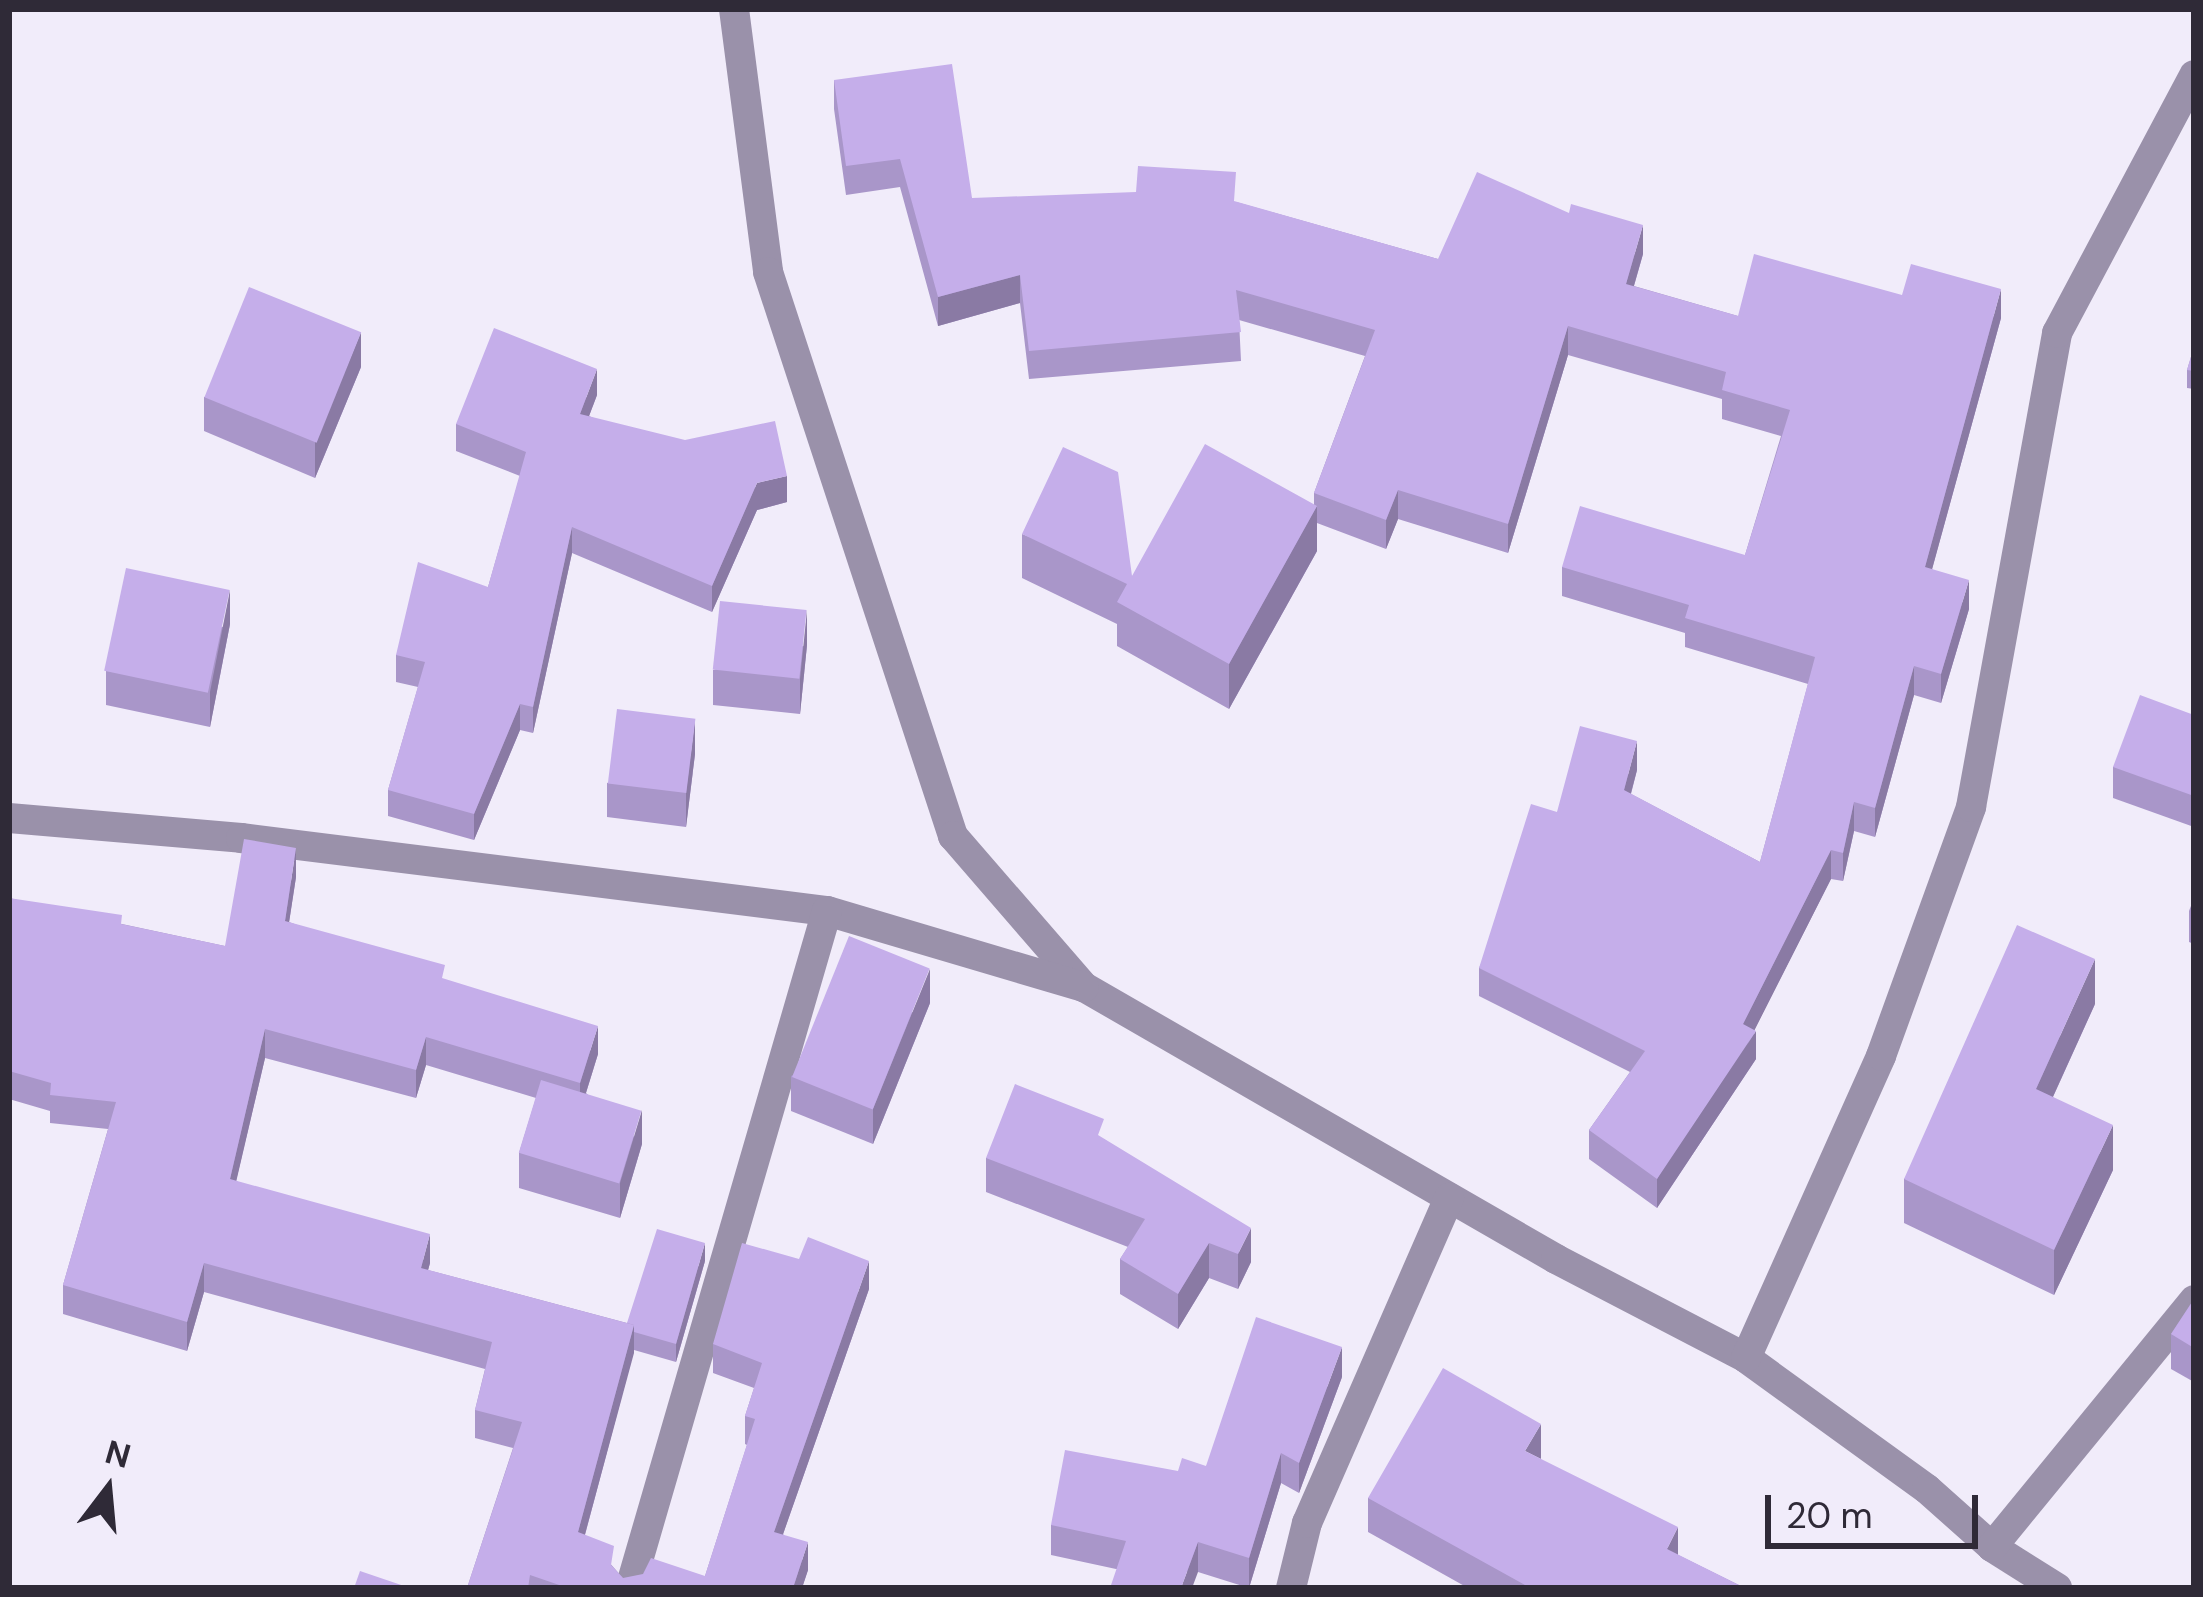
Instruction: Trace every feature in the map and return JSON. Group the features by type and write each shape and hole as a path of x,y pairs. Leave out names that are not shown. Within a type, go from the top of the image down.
{"street":[{"path":"734,9 768,272 953,836 1084,987"},
{"path":"1746,1358 1881,1056 1971,807 2057,333 2194,75"},
{"path":"9,818 241,838 827,911 1084,987 1449,1198 1746,1358 1927,1489 1991,1547 2057,1588"},
{"path":"630,1588 827,911"},
{"path":"1291,1588 1306,1523 1449,1198"},
{"path":"1991,1547 2194,1300"}],"building":[{"path":"952,64 972,198 1136,192 1138,166 1236,172 1234,201 1438,259 1477,172 1569,213 1571,204 1643,225 1626,284 1738,316 1754,254 1902,295 1911,264 2001,289 1925,567 1969,580 1941,674 1914,666 1875,808 1854,802 1843,853 1831,850 1743,1024 1756,1031 1657,1179 1589,1130 1645,1051 1479,968 1531,804 1557,812 1580,726 1637,741 1624,790 1760,862 1815,657 1685,618 1689,605 1562,567 1580,506 1745,555 1790,410 1722,390 1726,372 1568,326 1508,524 1398,490 1386,520 1314,493 1375,330 1236,290 1241,332 1029,351 1020,275 938,297 900,159 846,166 834,80"},
{"path":"249,287 361,332 317,443 204,397"},
{"path":"494,328 597,369 580,414 685,440 775,421 787,476 757,483 712,586 572,527 533,707 520,704 474,814 388,790 425,662 396,655 418,562 488,587 526,452 456,424"},
{"path":"1205,444 1317,506 1229,664 1117,602 1127,584 1022,534 1063,447 1118,472 1132,576"},
{"path":"126,568 230,590 208,693 104,671"},
{"path":"720,601 807,610 799,679 713,670"},
{"path":"2140,695 2194,715 2194,796 2113,767"},
{"path":"617,709 695,719 686,793 608,783"},
{"path":"244,839 296,848 285,921 445,965 442,978 598,1026 580,1083 426,1037 416,1070 265,1029 230,1179 430,1234 421,1268 634,1325 578,1532 614,1546 611,1565 623,1578 643,1574 651,1558 705,1576 755,1419 745,1416 762,1363 713,1344 742,1243 799,1259 808,1237 869,1261 774,1532 808,1542 793,1588 568,1588 530,1575 528,1588 467,1588 522,1422 475,1410 492,1342 204,1263 187,1322 63,1285 116,1102 50,1095 51,1083 9,1071 9,898 122,915 121,924 225,946"},
{"path":"2017,925 2095,959 2036,1089 2113,1125 2054,1250 1904,1179"},
{"path":"849,936 930,969 873,1110 792,1077"},
{"path":"541,1080 641,1111 619,1183 519,1153"},
{"path":"1015,1084 1104,1119 1098,1135 1251,1228 1238,1254 1209,1243 1178,1294 1120,1259 1145,1219 986,1158"},
{"path":"657,1229 705,1243 676,1344 634,1332 634,1325 627,1323"},
{"path":"2194,1299 2194,1348 2171,1334"},
{"path":"1256,1317 1342,1347 1299,1463 1281,1453 1249,1558 1198,1542 1181,1588 1110,1588 1126,1541 1051,1525 1065,1450 1178,1471 1182,1458 1206,1466"},
{"path":"1443,1368 1541,1424 1525,1451 1678,1527 1667,1549 1745,1588 1523,1588 1525,1585 1368,1498"},
{"path":"360,1571 410,1588 354,1588"}]}
